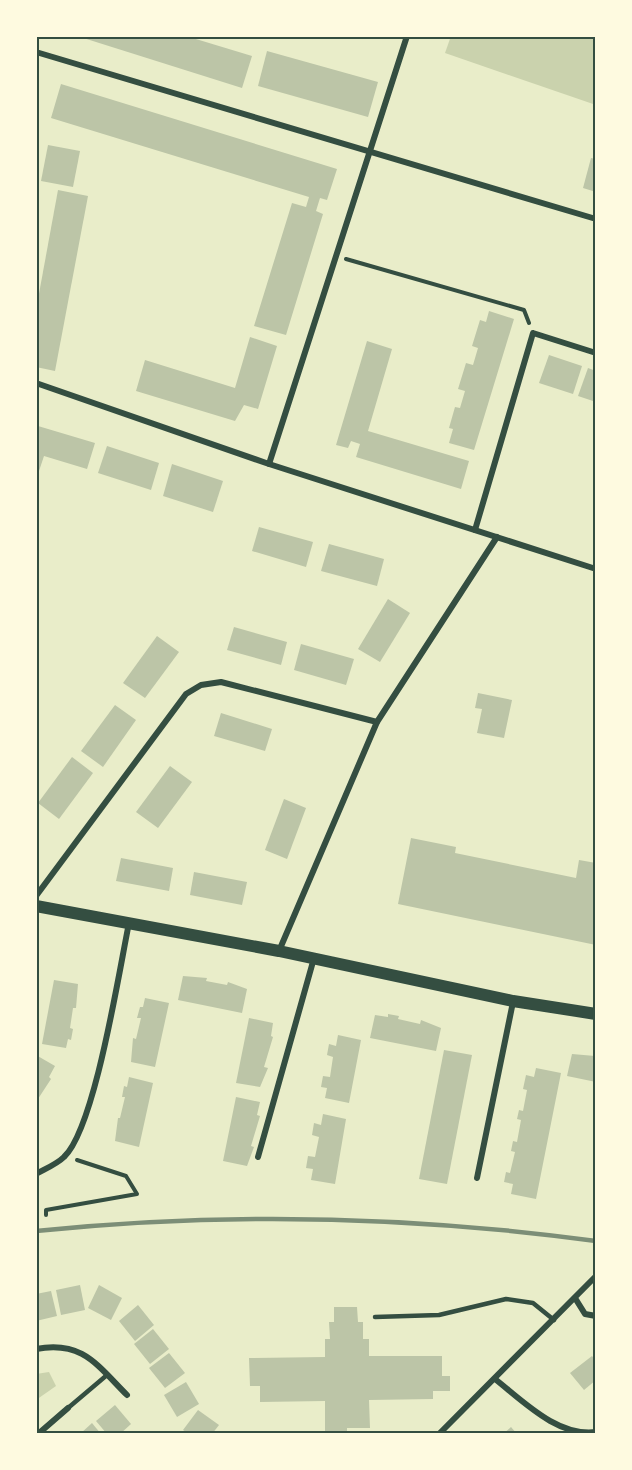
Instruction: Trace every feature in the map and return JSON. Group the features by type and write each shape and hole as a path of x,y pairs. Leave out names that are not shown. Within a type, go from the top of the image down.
{"main road":[{"path":"36,906 279,951 513,1001 596,1014"}],"street":[{"path":"269,464 406,36"},
{"path":"36,47 36,53 596,219"},
{"path":"475,530 533,333 596,352"},
{"path":"36,383 269,464 596,569"},
{"path":"279,951 377,722 497,537"},
{"path":"36,896 186,694 201,685 221,682 377,722"},
{"path":"36,1174 64,1157 77,1138 92,1100 130,923"},
{"path":"258,1157 314,958"},
{"path":"477,1178 513,1001"},
{"path":"439,1434 596,1276"},
{"path":"575,1298 585,1314 596,1316"},
{"path":"36,1349 50,1346 74,1348 86,1354 127,1395"},
{"path":"495,1379 542,1416 579,1434 596,1432"},
{"path":"38,1434 68,1408"}],"lane":[{"path":"375,1317 439,1315 506,1299 533,1303 554,1320"},
{"path":"68,1408 107,1375"}],"path":[{"path":"336,256 524,310"},
{"path":"46,1215 46,1210 138,1194 126,1176 90,1162 64,1157"}],"green space":[{"path":"451,36 596,36 596,105 445,53"},
{"path":"49,1372 56,1386 36,1400 36,1374"}],"building":[{"path":"77,36 186,36 252,56 242,88"},
{"path":"267,51 378,82 368,117 258,86"},
{"path":"61,84 337,169 327,200 320,198 316,211 323,214 286,335 254,326 292,203 306,207 309,197 51,118"},
{"path":"48,145 80,151 73,187 41,181"},
{"path":"591,158 596,159 596,192 583,188"},
{"path":"58,190 88,196 55,371 36,367 36,310"},
{"path":"489,311 514,319 474,450 449,443 453,429 449,428 455,407 460,408 465,391 458,389 466,363 473,365 478,348 472,346 480,320 486,322"},
{"path":"250,337 277,346 258,409 244,405 235,421 136,391 145,360 235,388"},
{"path":"367,341 392,349 368,431 469,461 461,489 356,457 360,444 351,441 348,448 336,445"},
{"path":"549,355 582,366 573,394 539,383"},
{"path":"588,368 596,371 596,402 578,396"},
{"path":"38,426 95,443 87,469 44,456 36,480"},
{"path":"107,446 159,463 151,490 98,473"},
{"path":"172,464 223,481 213,512 163,496"},
{"path":"259,527 313,542 306,567 252,551"},
{"path":"329,544 384,559 377,586 321,571"},
{"path":"388,599 410,613 380,662 358,649"},
{"path":"234,627 287,642 281,665 227,650"},
{"path":"157,636 179,652 145,698 123,683"},
{"path":"301,644 354,659 346,685 294,670"},
{"path":"478,693 512,700 504,738 477,733 482,709 475,708"},
{"path":"115,705 136,720 103,767 81,751"},
{"path":"221,713 272,729 265,751 214,736"},
{"path":"72,757 93,773 59,819 38,803"},
{"path":"170,766 192,782 158,828 136,812"},
{"path":"284,799 306,808 287,859 265,850"},
{"path":"411,838 456,847 455,853 576,878 579,860 596,863 596,945 398,904"},
{"path":"121,858 173,868 169,891 116,881"},
{"path":"194,872 247,882 242,905 190,895"},
{"path":"183,976 207,978 206,981 227,985 228,982 247,989 242,1013 178,1000"},
{"path":"54,980 78,984 76,1008 73,1008 70,1028 73,1029 71,1040 68,1039 66,1048 42,1044"},
{"path":"145,998 169,1003 155,1067 131,1062 133,1038 136,1039 141,1018 137,1018"},
{"path":"388,1014 420,1024 421,1020 441,1028 436,1051 370,1038 375,1015 388,1017"},
{"path":"249,1018 273,1023 271,1036 273,1037 264,1067 268,1068 260,1087 236,1083"},
{"path":"338,1035 361,1040 349,1103 325,1098 327,1088 321,1087 323,1076 330,1077 333,1057 327,1055 329,1044 336,1046"},
{"path":"444,1050 472,1055 447,1184 419,1179"},
{"path":"572,1054 595,1056 596,1082 567,1076"},
{"path":"36,1055 55,1066 49,1077 51,1079 36,1102"},
{"path":"536,1068 561,1073 536,1199 511,1194 513,1184 504,1182 506,1172 510,1173 515,1152 511,1151 513,1141 517,1142 521,1120 517,1119 519,1110 523,1111 527,1090 523,1089 526,1075 534,1077"},
{"path":"129,1077 153,1083 139,1147 115,1141 118,1118 120,1118 125,1097 122,1097 124,1086 127,1087"},
{"path":"236,1097 260,1102 257,1115 260,1116 251,1146 254,1147 247,1166 223,1161"},
{"path":"323,1114 346,1119 335,1184 311,1180 313,1169 306,1168 308,1156 315,1157 319,1137 312,1135 314,1123 321,1125"},
{"path":"80,1285 85,1310 61,1315 56,1290"},
{"path":"99,1285 122,1298 111,1320 88,1308"},
{"path":"51,1291 57,1316 36,1321 36,1294"},
{"path":"138,1305 154,1325 135,1341 119,1321"},
{"path":"334,1307 357,1307 358,1322 363,1322 363,1339 369,1339 369,1356 442,1356 442,1376 450,1376 450,1391 433,1391 433,1399 369,1400 370,1428 347,1428 347,1434 325,1434 325,1401 260,1402 260,1386 250,1386 249,1358 325,1357 325,1339 330,1339 329,1322 334,1322"},
{"path":"153,1329 169,1349 150,1364 134,1344"},
{"path":"169,1353 185,1373 165,1388 149,1368"},
{"path":"592,1356 596,1361 596,1380 584,1390 570,1373"},
{"path":"186,1382 199,1404 177,1417 164,1395"},
{"path":"115,1405 131,1424 120,1434 107,1434 96,1421"},
{"path":"198,1410 219,1425 212,1434 189,1434 183,1430"},
{"path":"92,1423 101,1434 80,1434"},
{"path":"511,1427 517,1434 503,1434"}],"railway":[{"path":"36,1231 176,1221 316,1219 457,1226 596,1241"}]}
